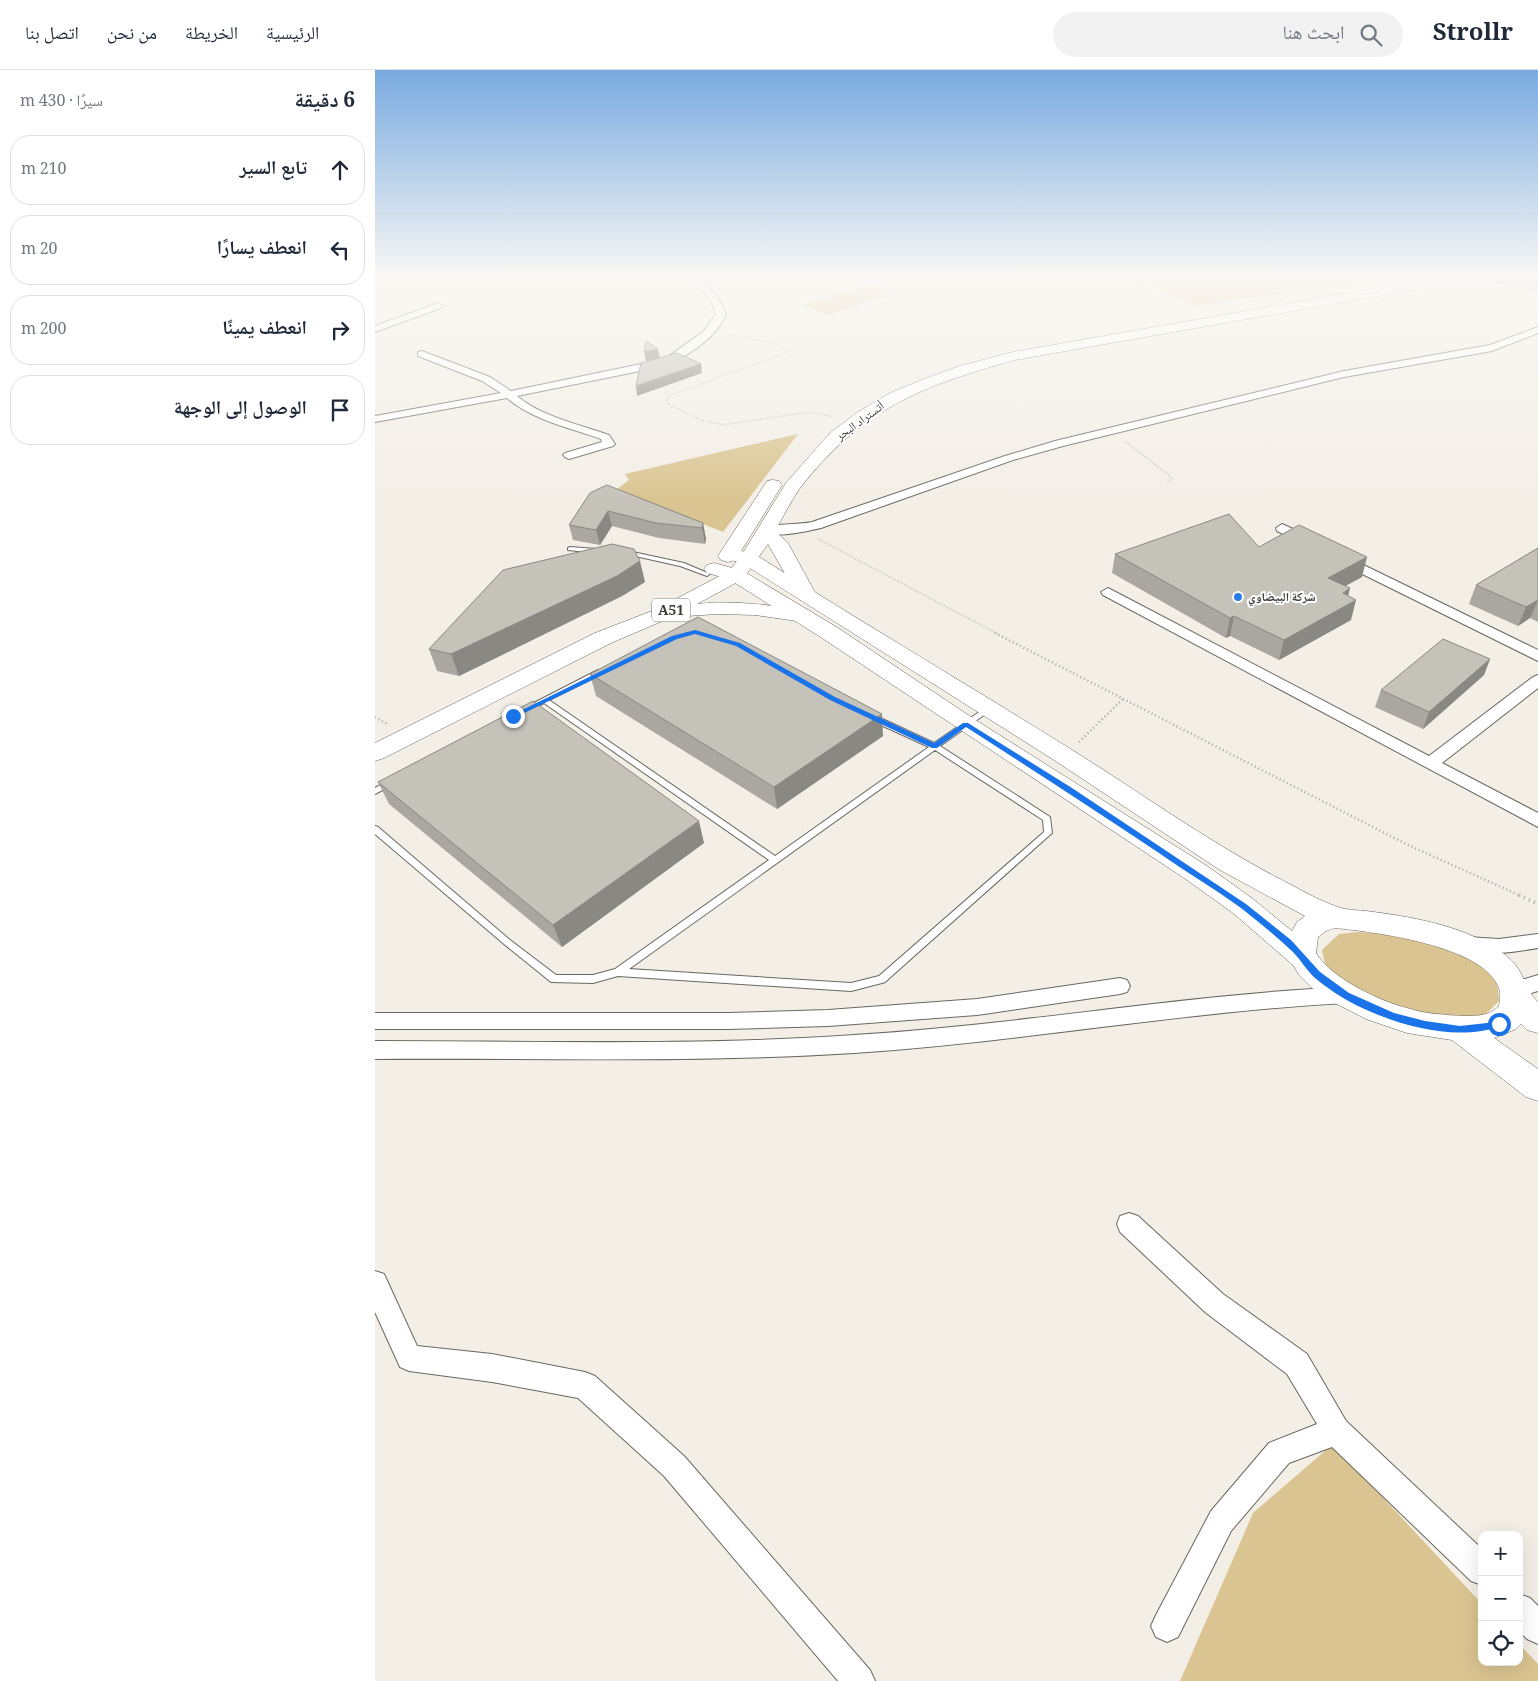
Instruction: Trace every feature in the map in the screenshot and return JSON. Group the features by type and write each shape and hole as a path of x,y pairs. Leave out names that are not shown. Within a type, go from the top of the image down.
{"main road":[{"name":"أتستراد البحر","path":"824,428 884,390 924,372 995,351"},
{"name":"أتستراد البحر","path":"727,566 767,532 792,487 836,437 864,415 896,396 929,382 965,369 1038,351"},
{"path":"767,532 778,543 806,606 966,724 1197,873 1243,906 1303,957 1317,975 1346,995 1392,1016 1425,1025 1460,1029 1480,1028 1499,1024 1508,1018 1527,999 1492,960 1457,943 1406,928 1369,921 1335,918 1289,898 1223,860 989,708 806,606 727,566 772,486 783,472"},
{"name":"A51","path":"375,753 603,638 664,613 727,566"},
{"name":"A51","path":"603,638 651,607 727,566"},
{"path":"664,613 717,608 755,609 806,606"},
{"path":"1303,957 1301,941 1304,934 1316,923 1335,918"},
{"path":"1460,1029 1538,1087"}],"street":[{"path":"375,419 508,395 650,366 669,361 684,351"},
{"path":"767,532 799,529 1009,458 1118,429 1344,374 1474,351"},
{"path":"422,354 486,379 500,387 521,404 605,437 609,444 569,455"},
{"path":"1282,528 1538,656"},
{"path":"1108,592 1538,821"},
{"path":"1430,764 1538,680"},
{"path":"1457,943 1499,946 1538,941"},
{"path":"375,1021 728,1021 828,1018 977,1007 1121,986"},
{"path":"375,1050 735,1049 853,1044 970,1034 1251,1001 1346,995"},
{"path":"1129,1224 1214,1304 1297,1364 1336,1431 1478,1566"},
{"path":"375,1283 409,1358 492,1368 585,1386 674,1466 859,1681"},
{"path":"1167,1626 1221,1521 1279,1453 1336,1431"},
{"path":"1523,1613 1538,1628"}],"lane":[{"path":"570,548 608,552"},
{"path":"617,552 682,564 727,566"},
{"path":"519,713 614,666"},
{"path":"544,700 775,860"},
{"path":"618,972 989,708"},
{"path":"375,829 507,942 554,979 593,979 618,972 851,987 882,979 1048,833 1047,819 934,746 867,715"},
{"path":"375,791 398,778"}],"path":[{"path":"787,351 669,395 668,404 695,418 722,426 810,412 837,418"},
{"path":"1118,429 1128,444 1171,477 1172,479 1167,483"},
{"path":"799,529 926,597 1405,844 1538,904"},
{"path":"1064,756 1124,699"}],"shaded area":[{"path":"798,434 723,532 617,489 629,480 625,474"},
{"path":"1357,932 1414,936 1476,959 1497,979 1499,1001 1484,1016 1452,1019 1386,1003 1327,975 1322,950 1339,934"},
{"path":"1333,1444 1478,1600 1478,1666 1523,1666 1523,1648 1538,1664 1538,1681 1180,1681 1253,1513"}],"building":[{"path":"677,353 701,364 636,386 641,363"},
{"path":"607,485 703,523 702,528 656,523 608,511 596,530 569,525 590,493"},
{"path":"1229,514 1259,547 1299,525 1367,557 1328,578 1350,588 1343,593 1356,600 1284,640 1234,616 1230,618 1115,554"},
{"path":"612,544 634,549 640,561 617,576 451,654 429,649 503,570"},
{"path":"1538,548 1538,600 1526,607 1476,585"},
{"path":"698,617 882,714 774,787 590,674"},
{"path":"1443,639 1490,659 1429,712 1381,690"},
{"path":"533,701 699,821 553,925 378,782"}],"place":[{"name":"شركة البيضاوي","path":"1238,597"}],"route":[{"path":"513,716 675,638 695,632 738,644 833,699 934,746 966,724 1197,873 1243,906 1288,943 1303,957 1317,975 1331,986 1360,1003 1392,1016 1425,1025 1473,1029 1499,1024"}]}
